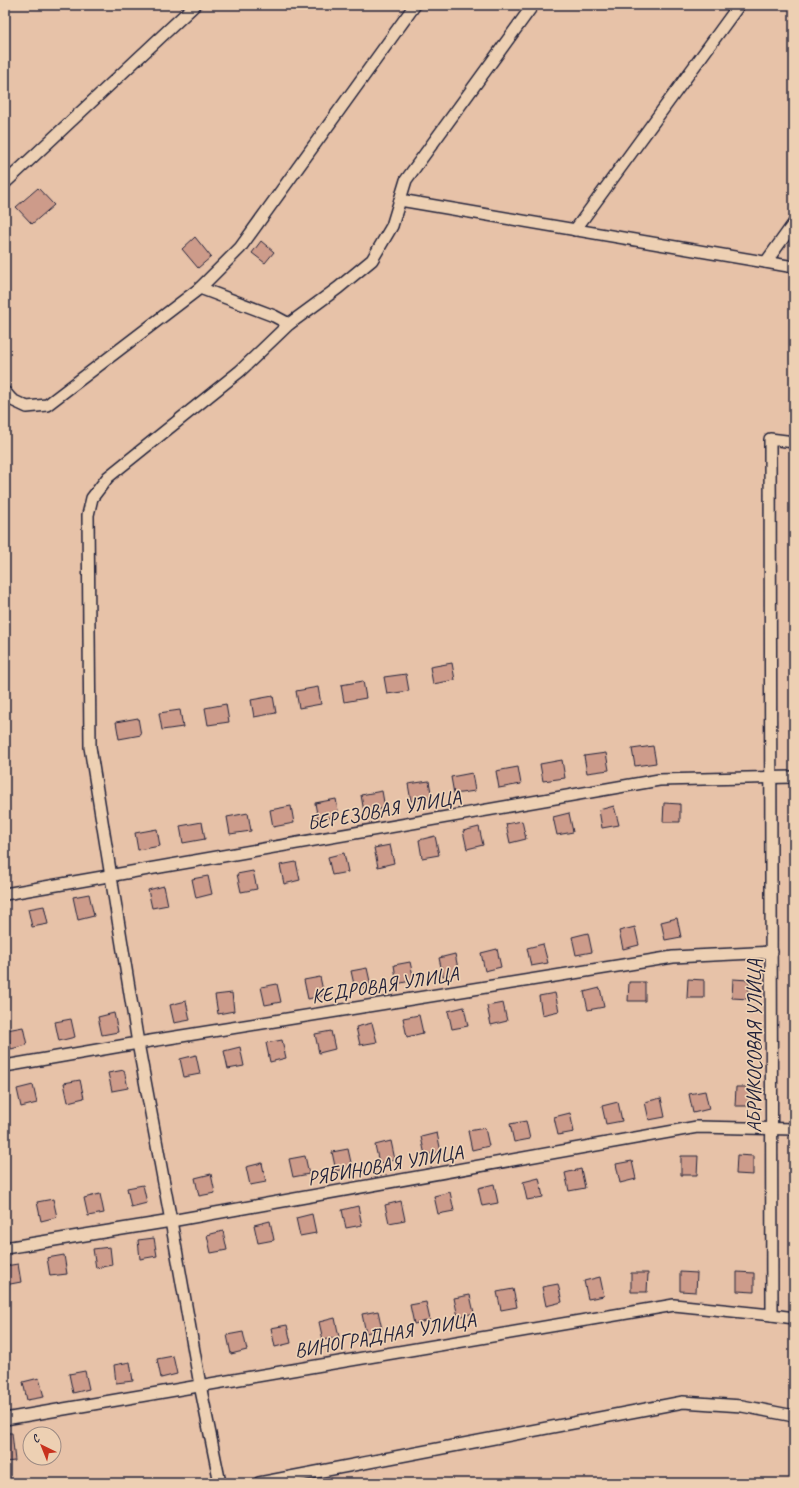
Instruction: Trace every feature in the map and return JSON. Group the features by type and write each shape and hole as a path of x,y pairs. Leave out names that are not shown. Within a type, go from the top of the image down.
{"street":[{"path":"5,184 196,5"},
{"path":"5,392 12,400 27,408 46,405 200,288 240,248 415,5"},
{"path":"220,1483 200,1385 138,1042 90,746 88,515 92,498 108,477 240,371 289,324 372,260 392,226 406,180 532,5"},
{"path":"575,230 739,5"},
{"path":"400,200 794,267"},
{"path":"766,262 794,223"},
{"path":"200,288 274,316 289,324"},
{"name":"АБРИКОСОВАЯ УЛИЦА","path":"772,1314 772,777 770,439 794,442"},
{"name":"БЕРЕЗОВАЯ УЛИЦА","path":"5,894 659,780 794,777"},
{"name":"КЕДРОВАЯ УЛИЦА","path":"5,1066 138,1042 673,958 772,952"},
{"name":"РЯБИНОВАЯ УЛИЦА","path":"5,1248 171,1221 697,1127 794,1129"},
{"name":"ВИНОГРАДНАЯ УЛИЦА","path":"5,1418 674,1304 772,1314 794,1318"},
{"path":"259,1483 683,1402 742,1406 794,1416"}],"building":[{"path":"38,188 54,205 32,224 16,207"},
{"path":"195,237 211,257 198,268 182,249"},
{"path":"261,241 274,252 265,263 252,253"},
{"path":"452,663 455,680 433,684 430,667"},
{"path":"406,674 409,691 387,694 384,677"},
{"path":"363,681 366,698 344,702 341,685"},
{"path":"318,687 321,704 299,708 296,691"},
{"path":"273,696 276,713 254,717 251,700"},
{"path":"226,704 229,722 208,725 205,708"},
{"path":"180,710 183,727 162,730 159,713"},
{"path":"138,718 141,735 119,739 116,722"},
{"path":"653,746 656,763 635,766 632,749"},
{"path":"606,753 609,770 587,773 584,756"},
{"path":"562,760 565,778 543,781 540,764"},
{"path":"518,767 521,784 499,788 496,771"},
{"path":"472,773 475,791 454,794 451,777"},
{"path":"429,781 432,798 411,801 408,784"},
{"path":"382,791 385,808 364,812 361,795"},
{"path":"336,799 339,816 318,820 315,803"},
{"path":"664,803 680,804 680,822 663,822"},
{"path":"291,806 294,823 273,827 270,810"},
{"path":"614,806 619,825 602,828 599,810"},
{"path":"248,813 251,831 230,834 227,817"},
{"path":"569,813 573,832 557,835 553,817"},
{"path":"522,821 526,839 510,843 506,824"},
{"path":"202,822 205,839 183,843 180,826"},
{"path":"479,827 483,845 467,849 463,831"},
{"path":"157,829 160,846 138,850 135,833"},
{"path":"435,836 439,855 422,858 419,840"},
{"path":"390,845 394,863 378,867 374,848"},
{"path":"344,853 348,872 332,875 328,857"},
{"path":"296,862 300,880 284,884 280,865"},
{"path":"253,871 257,889 241,892 237,874"},
{"path":"208,876 212,894 196,898 192,879"},
{"path":"164,886 168,905 152,908 148,890"},
{"path":"89,894 94,916 78,920 73,897"},
{"path":"44,906 48,924 32,927 28,909"},
{"path":"677,918 681,937 665,940 661,922"},
{"path":"635,927 639,945 623,949 619,931"},
{"path":"588,933 592,952 576,955 572,937"},
{"path":"543,944 548,963 531,966 527,948"},
{"path":"497,949 501,967 485,971 481,953"},
{"path":"455,954 459,973 443,976 439,958"},
{"path":"410,962 414,980 397,984 394,965"},
{"path":"367,968 371,986 355,989 351,971"},
{"path":"320,977 324,995 308,999 304,980"},
{"path":"688,979 704,980 704,998 687,998"},
{"path":"733,979 749,980 749,999 732,998"},
{"path":"629,982 645,982 645,1001 628,1001"},
{"path":"277,984 281,1002 265,1005 261,987"},
{"path":"600,988 604,1007 588,1010 584,992"},
{"path":"232,993 234,1011 218,1014 215,995"},
{"path":"555,993 559,1011 542,1015 539,996"},
{"path":"186,1001 190,1020 174,1023 170,1005"},
{"path":"503,1003 507,1021 491,1025 487,1006"},
{"path":"464,1007 468,1026 452,1029 448,1011"},
{"path":"114,1013 118,1032 102,1035 98,1017"},
{"path":"419,1015 423,1033 407,1037 403,1018"},
{"path":"71,1019 75,1037 59,1041 55,1022"},
{"path":"372,1023 377,1042 360,1045 356,1027"},
{"path":"23,1027 27,1045 11,1049 7,1030"},
{"path":"331,1031 335,1049 319,1053 315,1034"},
{"path":"282,1040 286,1058 270,1062 266,1043"},
{"path":"240,1047 244,1066 228,1069 224,1051"},
{"path":"196,1055 200,1074 184,1077 180,1059"},
{"path":"124,1070 128,1088 112,1091 108,1073"},
{"path":"80,1080 84,1098 68,1102 64,1083"},
{"path":"33,1085 37,1103 21,1107 17,1089"},
{"path":"736,1087 752,1087 752,1106 735,1106"},
{"path":"705,1091 709,1109 693,1113 689,1094"},
{"path":"661,1098 665,1117 649,1120 645,1102"},
{"path":"618,1102 622,1121 606,1124 602,1106"},
{"path":"570,1113 574,1132 558,1135 554,1117"},
{"path":"526,1121 530,1139 514,1142 510,1124"},
{"path":"485,1128 489,1146 472,1150 468,1131"},
{"path":"437,1133 441,1152 425,1155 421,1137"},
{"path":"391,1141 395,1160 379,1163 375,1145"},
{"path":"348,1149 352,1167 336,1171 332,1152"},
{"path":"737,1155 753,1156 753,1175 736,1174"},
{"path":"305,1156 309,1174 293,1177 289,1159"},
{"path":"681,1156 698,1156 697,1175 681,1175"},
{"path":"632,1161 636,1179 620,1183 616,1164"},
{"path":"262,1163 266,1182 250,1185 246,1167"},
{"path":"581,1169 585,1188 569,1191 565,1173"},
{"path":"211,1174 215,1193 199,1196 195,1178"},
{"path":"539,1178 543,1197 527,1200 523,1182"},
{"path":"494,1184 498,1203 482,1206 478,1188"},
{"path":"143,1185 147,1203 131,1207 127,1188"},
{"path":"450,1192 454,1211 438,1214 434,1196"},
{"path":"100,1194 104,1213 88,1216 84,1198"},
{"path":"53,1199 57,1217 41,1221 37,1202"},
{"path":"401,1201 405,1220 389,1223 385,1205"},
{"path":"358,1206 362,1225 346,1228 342,1210"},
{"path":"312,1214 316,1233 300,1236 296,1218"},
{"path":"270,1221 274,1240 258,1243 254,1225"},
{"path":"223,1231 227,1250 211,1253 207,1235"},
{"path":"154,1238 157,1256 140,1259 138,1240"},
{"path":"110,1247 112,1265 96,1268 93,1249"},
{"path":"64,1255 67,1274 50,1276 47,1258"},
{"path":"18,1264 21,1282 5,1285 5,1266"},
{"path":"680,1272 697,1273 696,1292 680,1291"},
{"path":"737,1272 754,1273 754,1292 737,1291"},
{"path":"631,1273 648,1273 647,1292 631,1292"},
{"path":"600,1277 604,1296 588,1299 584,1281"},
{"path":"558,1284 562,1302 546,1306 542,1287"},
{"path":"513,1289 517,1307 501,1310 497,1292"},
{"path":"470,1295 474,1313 458,1317 454,1298"},
{"path":"426,1302 430,1320 414,1324 410,1305"},
{"path":"378,1311 382,1329 366,1333 362,1314"},
{"path":"335,1318 339,1337 323,1340 319,1322"},
{"path":"287,1325 291,1343 275,1347 271,1328"},
{"path":"243,1332 247,1350 231,1354 227,1335"},
{"path":"173,1356 177,1374 161,1378 157,1359"},
{"path":"130,1362 133,1381 116,1383 114,1365"},
{"path":"85,1371 89,1389 73,1393 69,1374"},
{"path":"39,1378 44,1397 27,1400 23,1382"},
{"path":"5,1433 12,1433 15,1461 5,1462"}]}
